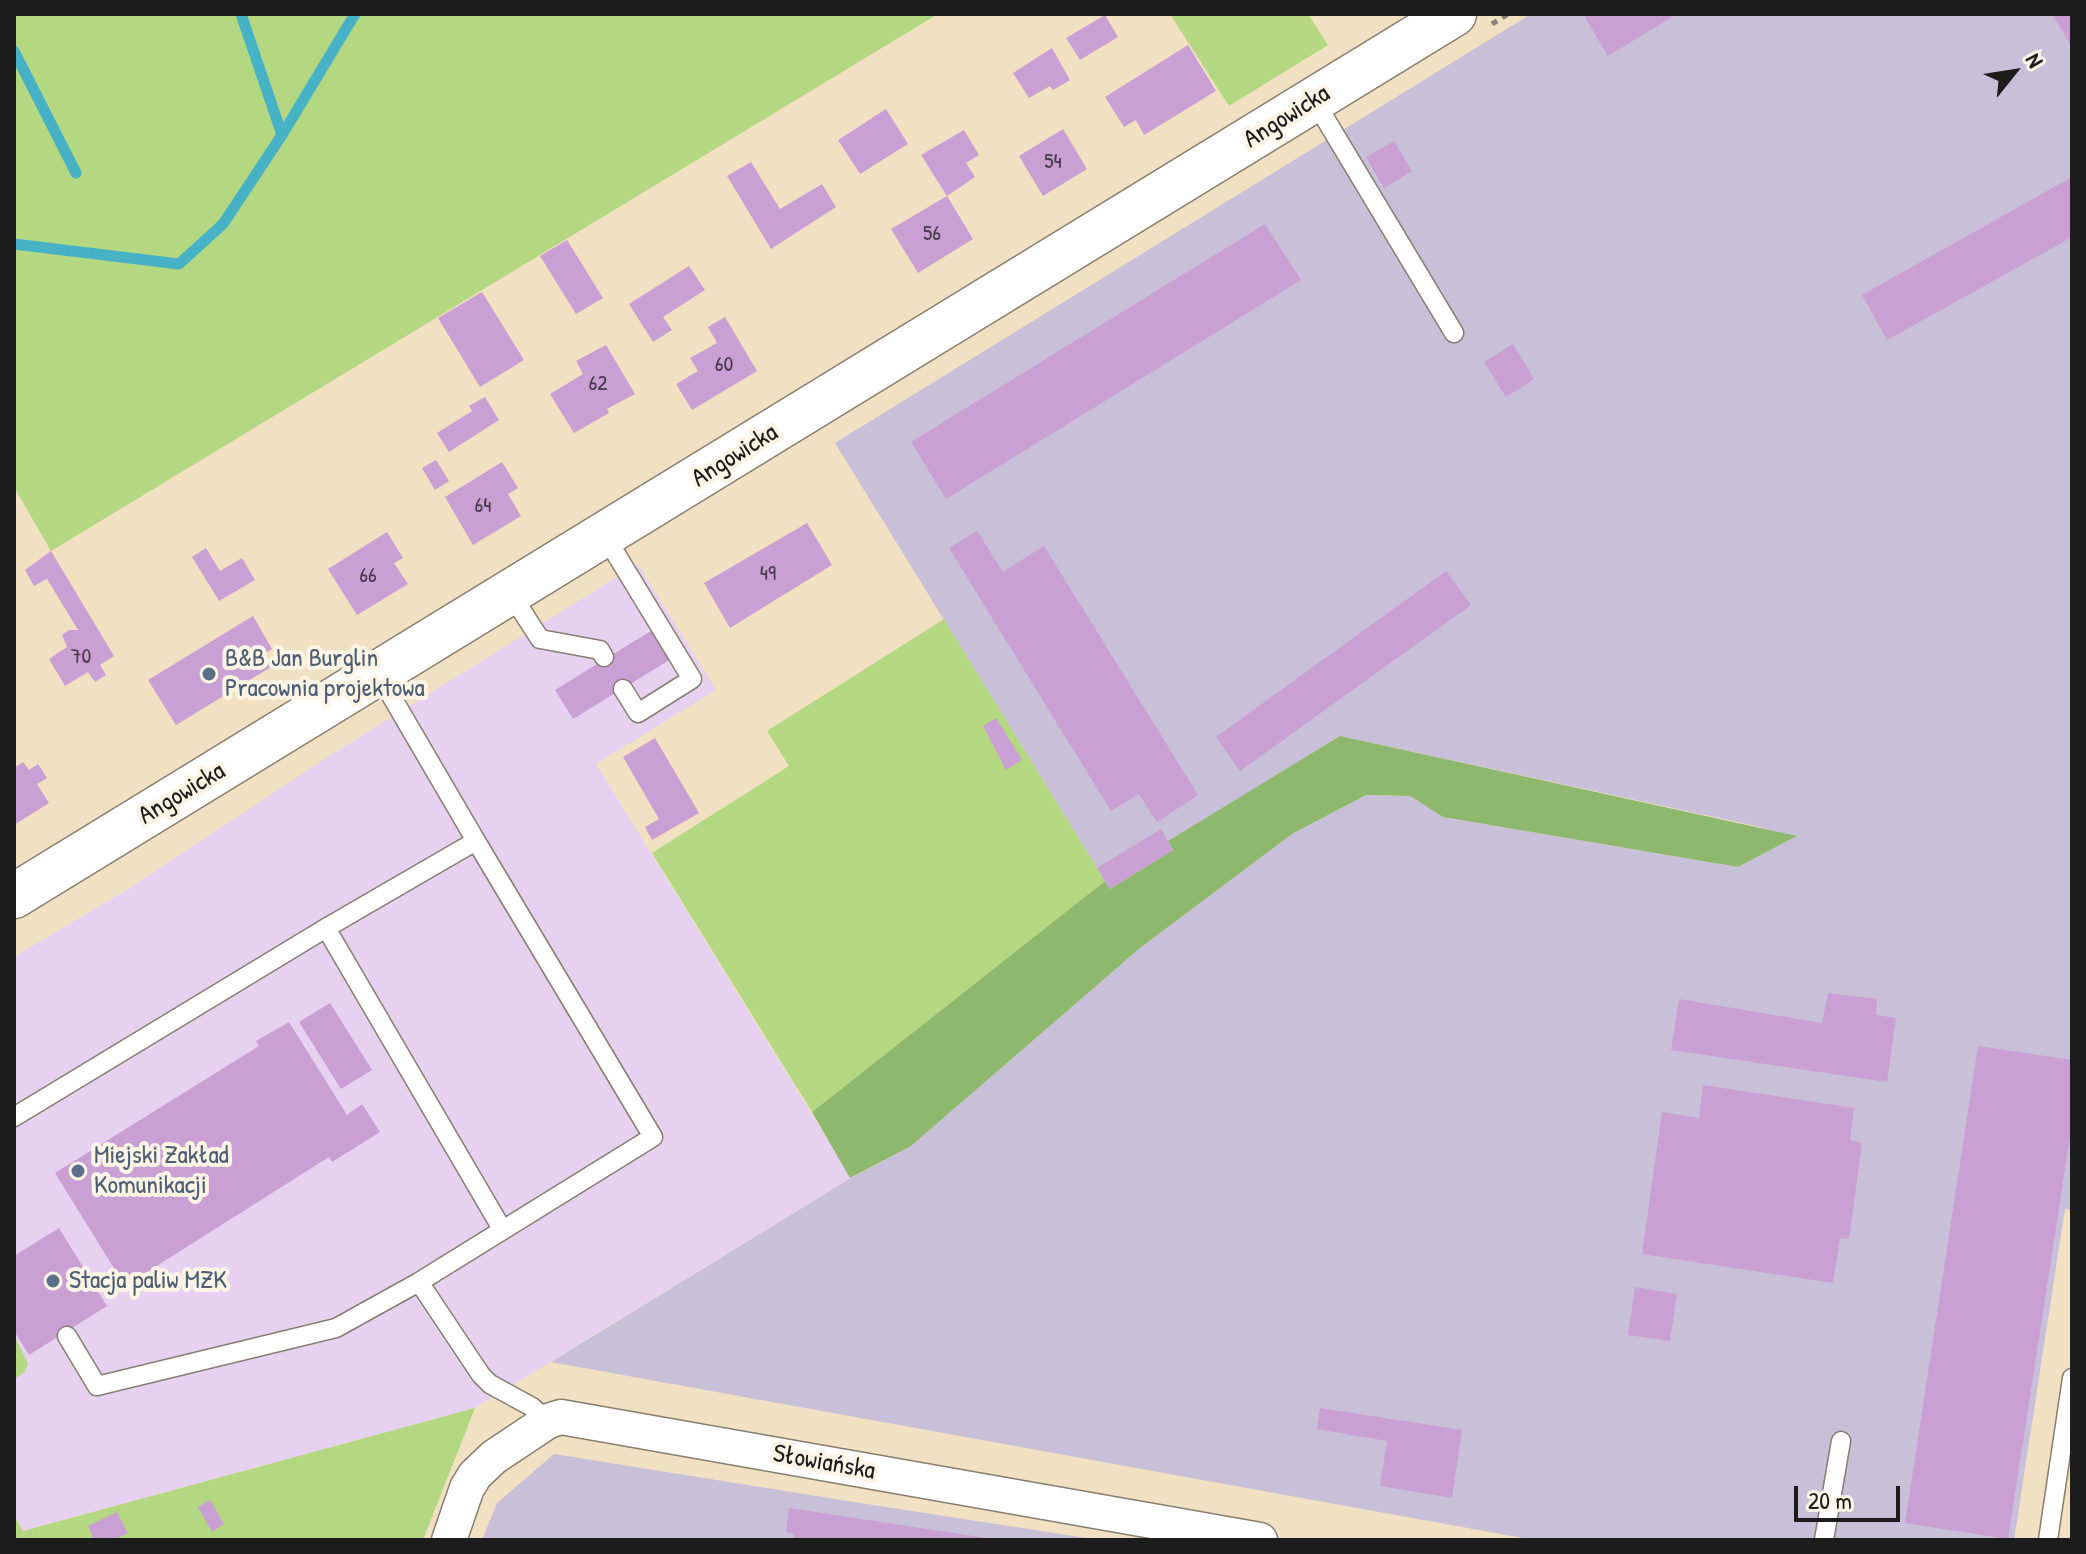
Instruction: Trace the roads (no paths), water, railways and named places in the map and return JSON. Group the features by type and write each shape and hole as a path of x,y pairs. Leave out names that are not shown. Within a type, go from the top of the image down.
{"street":[{"name":"Angowicka","path":"14,896 1454,14"},
{"name":"Słowiańska","path":"548,1421 572,1417 1210,1536 1260,1540"},
{"path":"449,1540 467,1488 475,1475 494,1457 548,1421"}],"lane":[{"path":"1314,100 1454,333"},
{"path":"605,536 692,679 638,713 623,689"},
{"path":"511,594 540,639 600,650 604,657"},
{"path":"67,1336 97,1386 336,1328 419,1282 653,1137 379,675"},
{"path":"14,1117 476,841"},
{"path":"326,928 502,1229"},
{"path":"419,1282 481,1375 490,1384 532,1407 548,1421"},
{"path":"2048,1540 2072,1378"},
{"path":"1824,1540 1841,1441"}],"waterway":[{"path":"241,14 282,135"},
{"path":"14,244 179,264 223,224 282,135 355,14"},
{"path":"14,51 76,173"}],"place":[{"name":"B&B Jan Burglin Pracownia projektowa","path":"209,674"},
{"name":"Miejski Zakład Komunikacji","path":"78,1171"},
{"name":"Stacja paliw MZK","path":"53,1281"}]}
